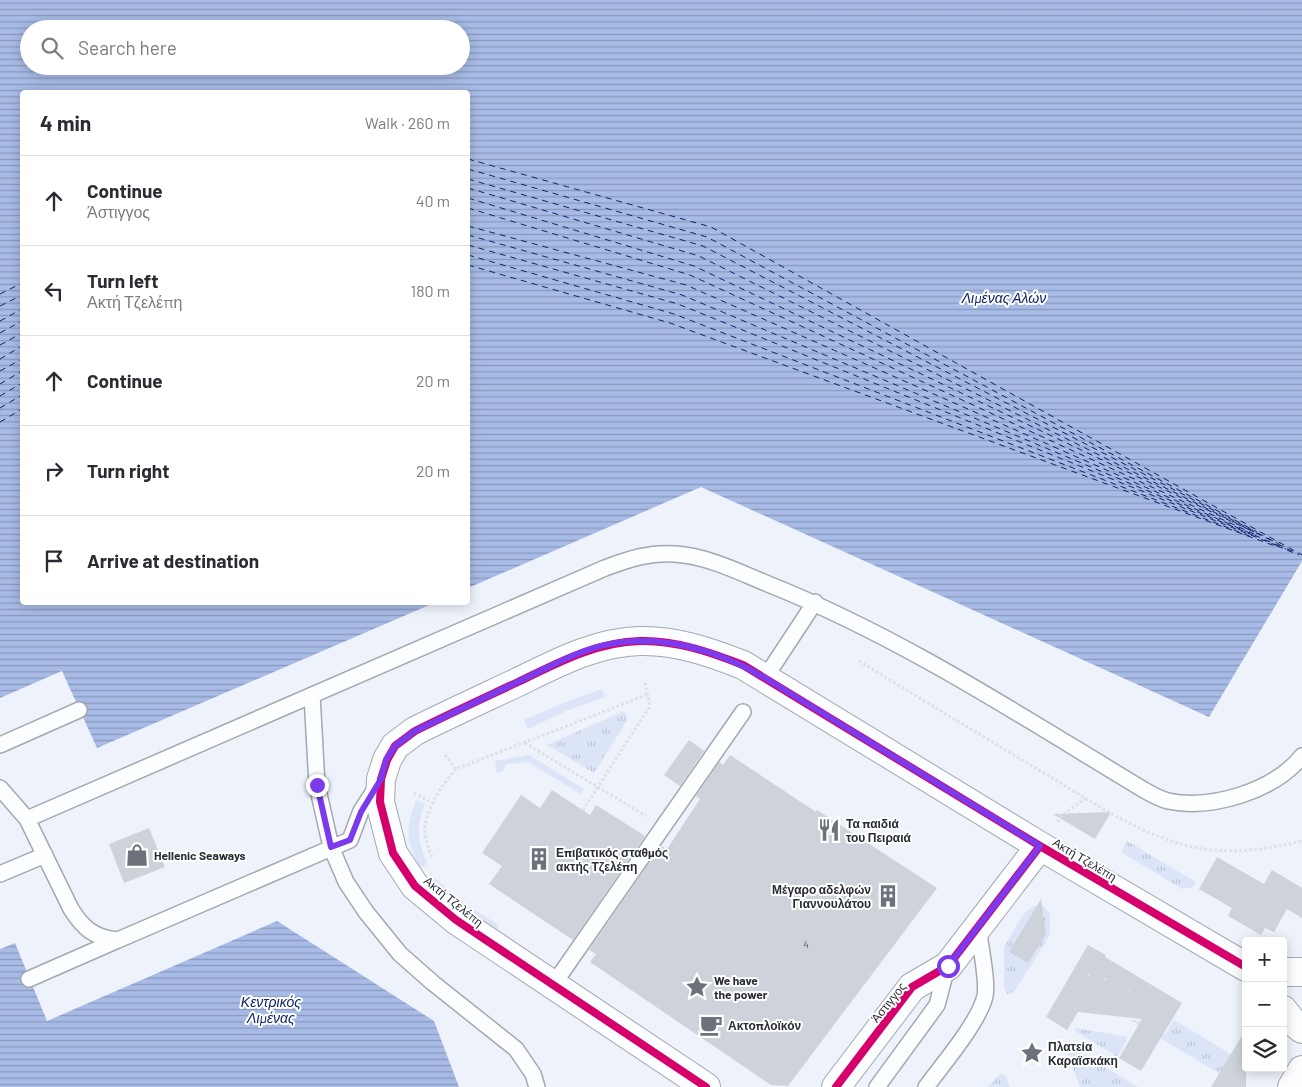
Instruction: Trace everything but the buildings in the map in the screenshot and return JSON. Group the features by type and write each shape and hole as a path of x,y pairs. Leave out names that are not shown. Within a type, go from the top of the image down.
{"street":[{"name":"Ακτή Τζελέπη","path":"706,1087 456,920 415,886 393,853 380,802 381,779 386,760 395,746 415,731 569,658 605,645 639,641 668,642 714,654 743,665 1040,846 1242,965"},
{"name":"Άστιγγος","path":"836,1087 912,987 948,966 1040,846"},
{"path":"1287,972 1302,972"},
{"path":"1287,1015 1302,1029"},
{"path":"1292,1087 1302,1070"}],"lane":[{"path":"27,819 613,565 651,553 677,554 702,559 815,602 906,648 1144,790 1167,800 1192,803 1210,802 1248,792 1278,779 1302,756"},
{"path":"765,678 815,602"},
{"path":"312,696 317,785 331,847 346,882 366,912 400,954 516,1049 534,1074 537,1087"},
{"path":"0,744 79,710"},
{"path":"553,985 743,712"},
{"path":"29,979 350,840 361,812 381,779"},
{"path":"0,788 27,819 71,909 79,921 91,932 106,939 118,940"},
{"path":"0,874 45,855"},
{"path":"926,1087 974,1021 985,996 978,927"},
{"name":"Άστιγγος","path":"877,1087 937,1005 948,966"}],"path":[{"path":"859,661 1086,798 1159,838 1190,847 1245,852 1276,848 1302,841"},
{"path":"583,810 650,706 645,682"},
{"path":"433,860 427,845 425,826 433,803 443,784 456,769 649,694"},
{"path":"524,743 664,826"},
{"path":"445,755 456,769"},
{"path":"414,793 433,803"},
{"path":"1058,822 1061,816 1086,798"}],"green space":[{"path":"602,689 605,697 566,711 528,729 524,720"},
{"path":"624,711 628,719 594,773 547,745"},
{"path":"529,755 584,789 581,794 528,762 507,764 502,772 497,773 495,761"},
{"path":"416,800 425,804 420,821 419,834 421,848 427,864 420,868 412,849 409,835 410,820"},
{"path":"1127,841 1196,882 1193,887 1182,889 1121,852"},
{"path":"435,878 465,904 499,925 496,930 462,908 431,883"},
{"path":"1039,905 1044,907 1050,914 1050,935 1014,992 1007,994 1004,988 1004,946 1025,912"},
{"path":"1130,1020 1142,1021 1165,1035 1174,1020 1234,1056 1222,1075"},
{"path":"1075,1028 1122,1036 1126,1037 1127,1040 1118,1056 1116,1056 1075,1031"},
{"path":"1067,1046 1074,1048 1138,1087 1080,1087 1066,1048"},
{"path":"1000,1074 1006,1076 1010,1087 988,1087"}],"water":[{"name":"Λιμένας Αλών","path":"0,0 1302,0 1302,561 1209,717 701,487 470,587 470,90 20,90 20,605 429,605 97,748 62,671 0,698"},
{"name":"Κεντρικός Λιμένας","path":"277,921 434,1021 459,1087 0,1087 0,949 15,943 47,1021"}],"ferry route":[{"path":"470,160 711,227 1302,555"},
{"path":"470,170 707,237 1257,532"},
{"path":"470,180 703,246 1279,544"},
{"path":"470,189 699,256 1254,532"},
{"path":"470,199 694,266 1277,543"},
{"path":"470,209 690,275 1254,534"},
{"path":"470,227 686,285 1286,549"},
{"path":"470,236 682,295 1255,536"},
{"path":"470,246 678,304 1278,546"},
{"path":"470,256 674,314 1252,537"},
{"path":"470,266 670,323 1275,546"},
{"path":"0,294 20,284"},
{"path":"0,306 20,296"},
{"path":"0,321 20,310"},
{"path":"0,333 20,322"},
{"path":"0,345 20,334"},
{"path":"0,359 20,347"},
{"path":"0,371 20,360"},
{"path":"0,384 20,372"},
{"path":"0,396 20,384"},
{"path":"0,408 20,396"},
{"path":"0,422 20,410"},
{"path":"1278,544 1288,549"},
{"path":"1277,546 1299,555"},
{"path":"1287,549 1295,552"}],"cycle path":[{"path":"706,1087 456,920 415,886 393,853 380,802 381,779 387,760 395,746 415,731 562,661 592,649 624,642 640,641 666,642 692,648 743,665 1040,846 1242,965"},
{"path":"836,1087 912,987 948,966 1040,846"}],"place":[{"name":"Τα παιδιά του Πειραιά","path":"829,830"},
{"name":"Hellenic Seaways","path":"137,855"},
{"name":"Επιβατικός σταθμός ακτής Τζελέπη","path":"539,859"},
{"name":"Μέγαρο αδελφών Γιαννουλάτου","path":"888,896"},
{"name":"We have the power","path":"697,987"},
{"name":"Ακτοπλοϊκόν","path":"711,1025"},
{"name":"Πλατεία Καραϊσκάκη","path":"1032,1053"}],"route":[{"path":"317,785 331,847 350,840 361,812 381,779 386,760 395,746 415,731 569,658 605,645 639,641 668,642 714,654 743,665 1040,846 948,966"}]}
